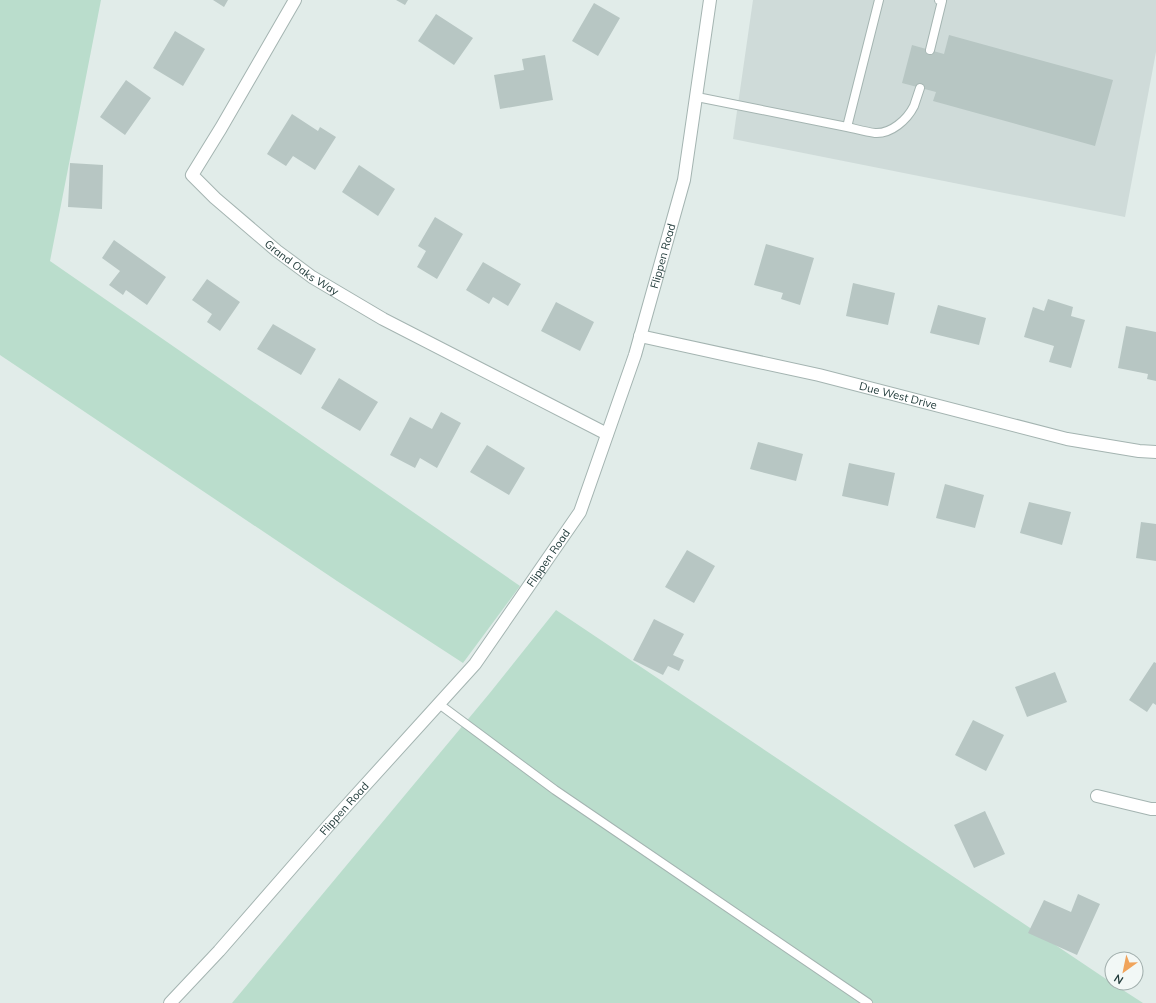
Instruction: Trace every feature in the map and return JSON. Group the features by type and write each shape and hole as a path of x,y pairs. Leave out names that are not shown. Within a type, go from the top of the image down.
{"street":[{"name":"Grand Oaks Way","path":"296,0 192,175 215,198 277,251 312,277 383,319 607,434"},
{"name":"Flippen Road","path":"170,1003 224,945 329,825 475,664 580,512 635,354 684,180 710,0"},
{"name":"Due West Drive","path":"640,336 818,375 1067,439 1139,451 1156,452"},
{"path":"1096,796 1156,809"}],"lane":[{"path":"847,127 879,0"},
{"path":"930,50 942,1 939,0"},
{"path":"697,97 875,133 890,130 905,118 914,106 920,88"},
{"path":"439,704 554,790 868,1003"}],"shaded area":[{"path":"753,0 1156,0 1156,52 1125,217 733,139"}],"green space":[{"path":"0,0 101,0 50,261 520,586 463,663 337,581 0,355"},
{"path":"556,610 1104,978 1104,991 1124,991 1143,1003 232,1003 489,694"}],"building":[{"path":"213,0 228,0 224,7"},
{"path":"396,0 408,0 405,5"},
{"path":"594,3 620,18 598,56 572,41"},
{"path":"436,14 473,38 454,65 418,41"},
{"path":"175,31 205,49 183,86 153,68"},
{"path":"949,35 1113,80 1095,146 933,101 936,92 902,83 912,45 944,54"},
{"path":"545,55 553,100 500,109 494,75 524,70 522,59"},
{"path":"126,80 151,98 125,135 100,117"},
{"path":"292,114 318,131 320,127 336,137 315,170 293,156 286,166 267,154"},
{"path":"70,163 103,165 102,209 68,207"},
{"path":"359,165 395,189 378,216 342,192"},
{"path":"435,217 463,234 437,279 417,267 426,251 418,246"},
{"path":"114,240 166,277 147,305 126,290 123,295 109,285 120,271 102,258"},
{"path":"766,244 814,258 800,305 781,299 783,293 754,285"},
{"path":"483,262 521,284 508,306 493,297 489,304 466,290"},
{"path":"207,279 240,302 220,331 207,322 212,314 192,300"},
{"path":"853,283 895,293 888,325 846,316"},
{"path":"1048,299 1073,307 1071,316 1085,320 1071,368 1049,362 1054,346 1024,337 1033,307 1044,311"},
{"path":"556,302 594,322 580,351 541,331"},
{"path":"938,305 986,318 979,345 930,333"},
{"path":"273,324 316,349 301,375 257,349"},
{"path":"1126,326 1156,332 1156,381 1147,379 1148,374 1118,368"},
{"path":"339,378 378,402 360,431 321,408"},
{"path":"441,412 461,423 437,468 420,458 415,468 390,455 410,417 432,429"},
{"path":"758,442 803,454 796,481 750,469"},
{"path":"487,445 525,468 509,495 470,472"},
{"path":"849,463 895,473 888,506 842,496"},
{"path":"945,484 984,495 975,528 936,518"},
{"path":"1029,502 1071,512 1062,545 1020,533"},
{"path":"1141,522 1156,524 1156,561 1136,558"},
{"path":"687,550 715,566 694,603 665,587"},
{"path":"654,619 684,634 673,655 684,660 679,671 668,666 663,675 633,660"},
{"path":"1154,662 1156,663 1156,705 1153,703 1147,712 1129,700"},
{"path":"1055,672 1067,702 1027,717 1015,687"},
{"path":"973,720 1004,735 986,771 955,755"},
{"path":"985,811 1005,854 974,868 954,825"},
{"path":"1078,894 1100,904 1077,955 1028,933 1044,900 1071,912"}]}
